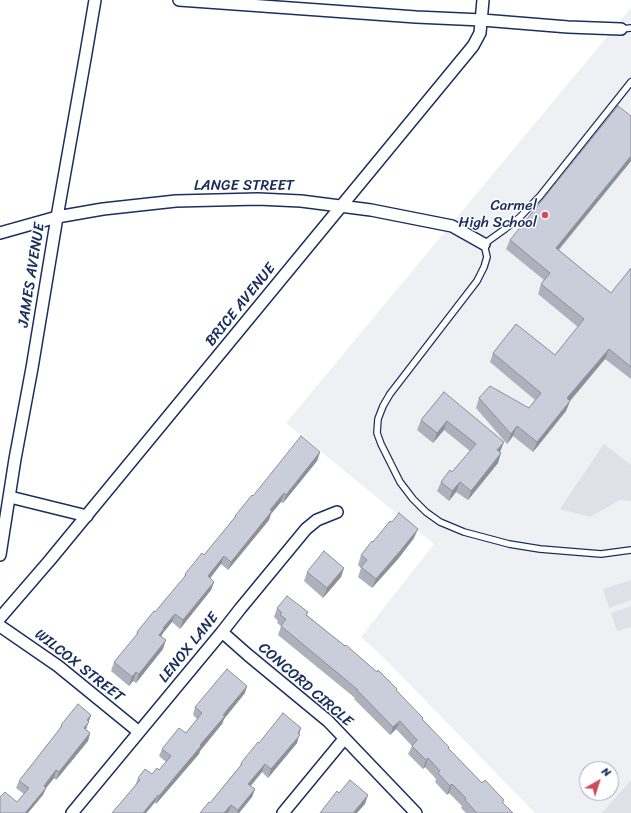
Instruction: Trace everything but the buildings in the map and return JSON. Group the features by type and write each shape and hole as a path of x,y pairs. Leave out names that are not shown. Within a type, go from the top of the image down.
{"street":[{"name":"JAMES AVENUE","path":"0,555 15,459 95,0"},
{"path":"179,0 568,27 626,28"},
{"name":"BRICE AVENUE","path":"0,618 87,516 472,46 480,33 483,0"},
{"name":"LANGE STREET","path":"0,233 57,217 103,209 176,201 258,199 301,201 371,210 452,226 484,244"},
{"path":"10,497 87,516"},
{"name":"LENOX LANE","path":"72,813 306,529 317,520 337,512"},
{"name":"WILCOX STREET","path":"0,626 58,666 139,732"},
{"name":"CONCORD CIRCLE","path":"222,632 328,721 416,813"},
{"path":"283,813 344,739"}],"lane":[{"path":"631,82 540,196 520,217 484,244 487,257 477,281 390,394 378,419 377,433 400,482 413,499 426,512 440,522 484,538 532,548 601,554 631,550"}],"shaded area":[{"name":"Carmel High School","path":"631,8 631,813 535,813 383,657 361,637 434,544 286,423"},
{"path":"604,444 631,465 631,501 620,500 590,517 560,509"},
{"path":"631,580 631,600 609,608 603,589"},
{"path":"631,606 631,627 617,631 611,613"},
{"path":"631,780 631,813 602,813 613,801 619,801 619,794"}],"place":[{"name":"Carmel High School","path":"545,215"}]}
